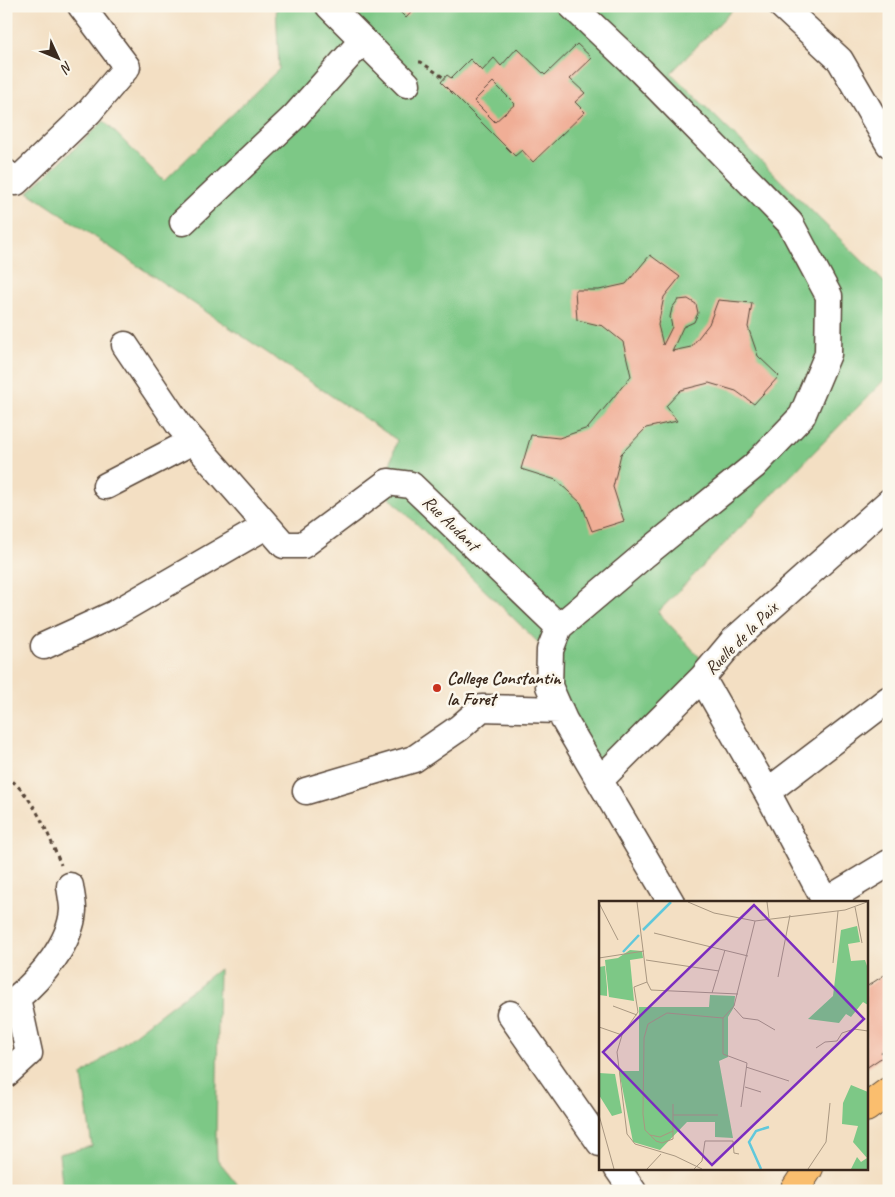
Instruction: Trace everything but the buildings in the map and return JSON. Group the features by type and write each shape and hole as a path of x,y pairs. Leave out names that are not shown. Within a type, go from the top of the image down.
{"main road":[{"path":"868,1107 889,1091"},
{"path":"794,1191 808,1170"}],"street":[{"path":"6,173 16,182 89,112 127,67 81,6"},
{"path":"329,6 407,84"},
{"path":"572,6 642,72 790,223 829,296 828,354 802,416 754,466 559,627 550,650 549,686 560,710 670,901"},
{"path":"782,6 840,60 889,144"},
{"path":"183,222 295,116 363,40"},
{"name":"Rue Audant","path":"125,345 179,425 284,545 303,545 388,482 411,485 559,627"},
{"path":"106,486 193,441"},
{"name":"Ruelle de la Paix","path":"600,780 702,678 733,641 889,502"},
{"path":"44,646 114,614 266,526"},
{"path":"702,678 767,792 824,901"},
{"path":"767,792 889,698"},
{"path":"306,791 414,759 459,728 482,708 560,710"},
{"path":"827,901 889,863"},
{"path":"6,1074 29,1053 17,998 34,984 62,946 70,925 73,909 70,886"},
{"path":"510,1014 599,1142"},
{"path":"618,1170 633,1191"}],"path":[{"path":"421,62 444,78"},
{"path":"6,776 14,781 36,811 70,886"}],"green space":[{"path":"276,6 736,6 671,73 889,287 889,375 658,612 705,663 601,763 559,713 546,650 383,491 397,440 28,192 104,121 164,181 279,69"},
{"path":"219,969 217,1159 243,1191 63,1191 59,1154 92,1146 82,1075"}],"place":[{"name":"College Constantin la Foret","path":"437,688"}]}
